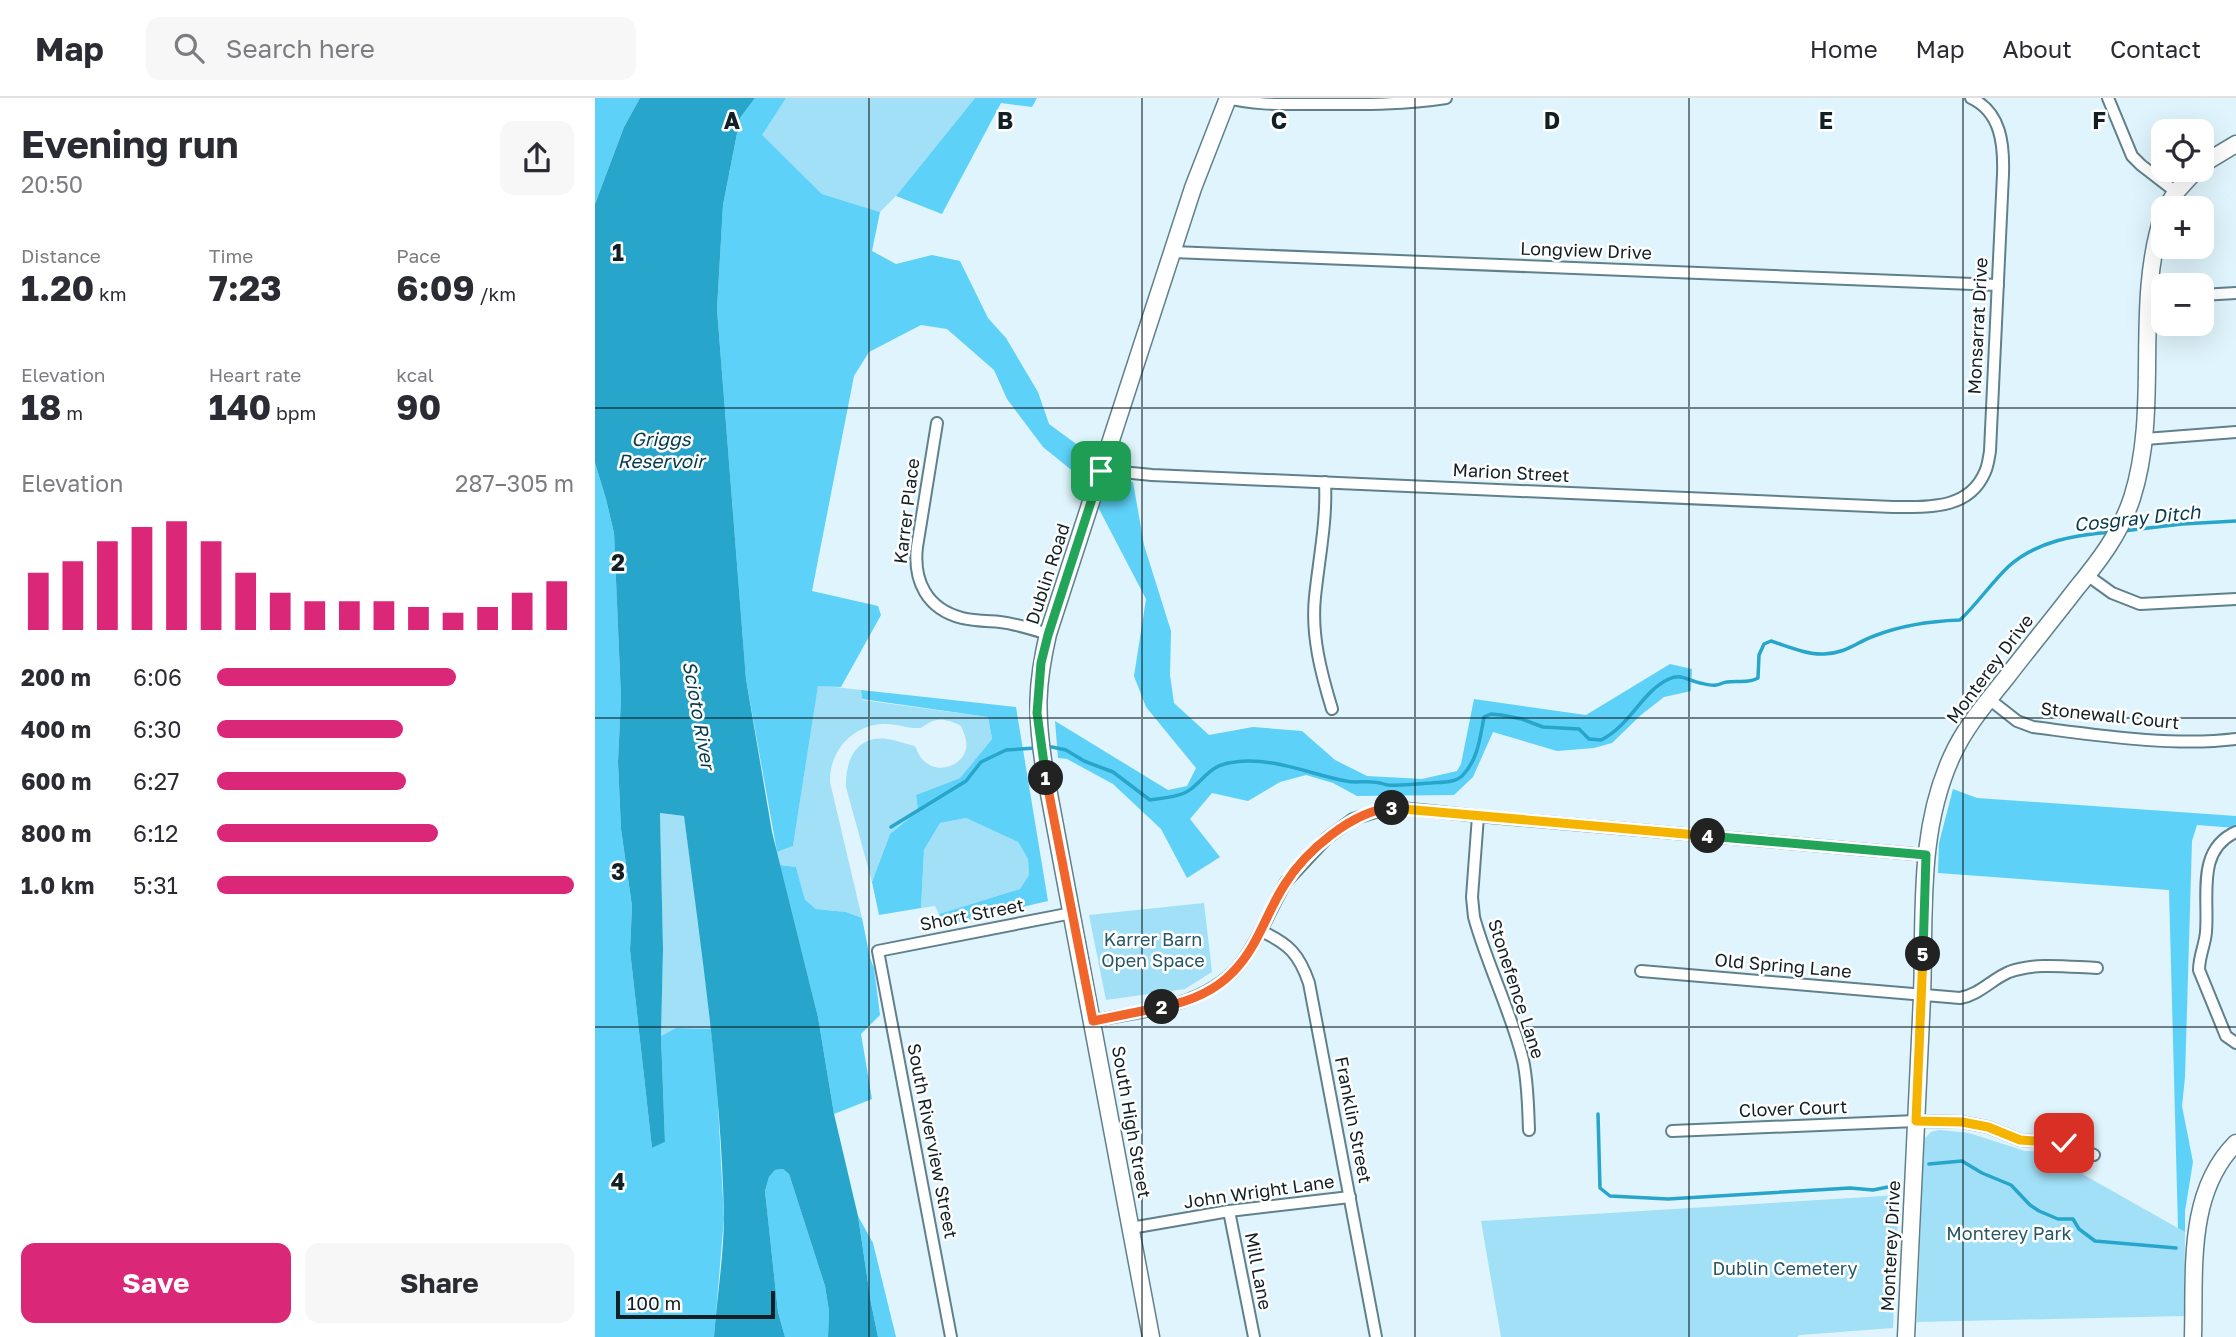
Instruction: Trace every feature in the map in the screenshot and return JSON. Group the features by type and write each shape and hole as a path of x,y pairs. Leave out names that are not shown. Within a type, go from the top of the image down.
{"street":[{"path":"1228,98 1293,104 1391,105 1446,98"},
{"name":"Dublin Road","path":"1072,914 1038,730 1038,688 1048,635 1193,188 1228,98"},
{"name":"Monsarrat Drive","path":"1919,507 1954,503 1972,492 1985,473 1990,451 2003,153 2000,131 1989,112 1971,98"},
{"path":"2108,98 2132,156 2176,192"},
{"path":"2214,158 2236,144"},
{"path":"2174,196 2185,182"},
{"name":"Longview Drive","path":"1173,252 1998,285"},
{"path":"2214,294 2236,293"},
{"name":"Monterey Drive","path":"1906,1337 1926,855 1937,795 1963,735 2119,530 2138,476 2145,439 2153,336"},
{"name":"Karrer Place","path":"937,423 917,547 918,581 937,606 948,613 963,618 1023,626 1048,635"},
{"path":"2145,439 2236,432"},
{"name":"Marion Street","path":"1101,471 1919,507"},
{"path":"1325,482 1324,536 1315,599 1316,645 1332,709"},
{"path":"2087,575 2112,593 2140,604 2236,599"},
{"name":"Stonewall Court","path":"1989,699 2017,721 2033,727 2171,741 2236,739"},
{"path":"1093,1021 1174,1005 1202,995 1232,973 1244,960 1280,892 1294,872 1327,838 1353,819 1385,809 1401,808 1926,855"},
{"name":"Stonefence Lane","path":"1478,816 1472,897 1474,916 1523,1062 1528,1093 1529,1130"},
{"path":"2236,832 2221,841 2209,862 2206,934 2199,970 2226,1036 2236,1043"},
{"name":"Short Street","path":"878,951 1072,914"},
{"name":"South High Street","path":"1072,914 1151,1337"},
{"name":"Franklin Street","path":"1261,931 1278,939 1299,957 1310,983 1376,1337"},
{"name":"South Riverview Street","path":"878,951 951,1337"},
{"name":"Old Spring Lane","path":"1641,971 1922,995 1967,996 2002,975 2023,968 2097,968"},
{"name":"Clover Court","path":"1672,1131 1916,1121 1976,1124 2020,1140 2064,1143 2094,1155"},
{"path":"2193,1337 2196,1230 2202,1199 2221,1158 2236,1143"},
{"name":"John Wright Lane","path":"1131,1228 1229,1211 1350,1197"},
{"name":"Mill Lane","path":"1229,1211 1254,1337"}],"green space":[{"path":"786,98 975,98 880,212 822,194 761,135"},
{"path":"818,685 861,690 862,700 988,717 992,739 960,778 916,795 918,811 890,834 872,882 846,787 850,759 867,741 890,740 915,746 920,756 933,767 945,767 956,763 964,755 965,737 961,726 945,720 936,720 921,728 883,724 861,729 844,742 838,751 833,760 830,782 862,918 846,912 816,909 805,901 796,867 780,865 777,852 793,846"},
{"path":"660,813 684,816 711,1029 676,1028 661,1036 663,949"},
{"path":"966,818 1018,842 1028,859 1029,875 1020,889 939,914 935,906 921,908 924,850 940,823"},
{"name":"Karrer Barn Open Space","path":"1204,903 1212,972 1185,989 1106,1000 1089,915"},
{"name":"Monterey Park","path":"1939,1130 1969,1133 2025,1151 2062,1152 2084,1175 2185,1232 2184,1316 1917,1322 1924,1139 1931,1132"},
{"name":"Dublin Cemetery","path":"1899,1195 1893,1328 1797,1337 1501,1337 1481,1221"}],"shaded area":[{"path":"595,98 640,98 624,127 595,204"},
{"path":"755,98 786,98 762,135 822,194 880,212 872,251 896,264 932,255 960,261 988,318 1006,338 1038,392 1049,424 1090,454 1080,477 1043,447 1007,399 994,370 947,329 921,325 869,352 854,376 812,591 878,606 881,615 841,687 818,686 793,846 777,852 746,679 717,309 723,205 740,118"},
{"path":"975,98 1037,98 1032,107 1001,103 942,214 896,196"},
{"path":"595,463 614,533 621,698 618,762 621,829 632,906 630,950 652,1148 665,1142 661,1036 676,1028 711,1029 724,1218 714,1337 595,1337"},
{"path":"1107,479 1133,482 1144,545 1171,631 1170,675 1174,703 1209,735 1253,727 1302,731 1335,760 1367,776 1422,779 1457,771 1461,764 1474,699 1586,715 1670,664 1692,669 1691,691 1664,697 1612,743 1594,748 1557,751 1493,732 1473,777 1454,795 1357,796 1333,783 1306,775 1280,782 1248,801 1212,793 1190,819 1220,857 1187,878 1161,829 1113,784 1067,759 1058,758 1055,721 1168,790 1187,786 1196,768 1146,707 1134,676 1146,599 1098,507"},
{"path":"861,690 1016,707 1048,901 942,926 939,914 1020,889 1029,875 1028,859 1018,842 966,818 940,823 924,850 921,908 879,915 872,882 890,834 918,811 916,795 960,778 992,739 988,717 862,699"},
{"path":"1953,789 1977,798 2236,816 2236,828 2197,825 2192,841 2182,1106 2193,1162 2185,1211 2185,1232 2178,1228 2169,890 1938,873 1939,843"},
{"path":"780,865 796,867 805,900 816,909 846,912 862,918 874,968 880,1015 861,1034 872,1099 834,1114 818,1017"},
{"path":"783,1169 789,1174 825,1286 829,1311 828,1337 785,1337 778,1312 765,1191 769,1177 775,1170"},
{"path":"858,1216 873,1243 896,1337 878,1337"}],"water":[{"path":"640,98 755,98 740,118 723,205 717,309 746,679 772,832 818,1017 834,1114 858,1216 878,1337 828,1337 829,1311 825,1286 789,1174 783,1169 775,1170 769,1177 765,1191 778,1312 785,1337 714,1337 724,1215 715,1065 684,816 660,813 663,949 661,1036 665,1142 652,1148 630,950 632,906 621,829 618,762 621,698 614,533 595,463 595,204 624,127"}],"waterway":[{"name":"Cosgray Ditch","path":"2123,531 2236,521"},
{"name":"Cosgray Ditch","path":"1044,747 1066,750 1084,761 1113,772 1150,800 1182,794 1210,771 1227,763 1249,761 1291,767 1353,782 1410,785 1451,781 1462,776 1472,763 1484,717 1491,714 1522,719 1543,727 1579,729 1589,739 1601,740 1620,726 1651,691 1669,679 1681,677 1713,685 1750,681 1758,678 1759,655 1764,644 1771,641 1797,650 1824,654 1845,650 1895,629 1960,620 1996,579 2020,557 2044,545 2071,537 2112,532"},
{"name":"Cosgray Ditch","path":"891,827 966,781 981,762 1006,750 1037,748"},
{"path":"1598,1114 1600,1188 1610,1196 1668,1199 1850,1188 1873,1190 1893,1186"},
{"path":"1929,1164 1962,1161 2011,1185 2039,1211 2058,1219 2073,1219 2079,1229 2095,1241 2176,1248"}],"route":[{"path":"1101,471 1048,635 1041,663 1037,713 1044,767 1093,1021 1174,1005 1202,995 1219,984 1244,960 1280,892 1294,872 1327,838 1353,819 1385,809 1401,808 1926,855 1916,1121 1976,1124 2020,1140 2064,1143"}],"water label":[{"name":"Griggs Reservoir","path":"661,450"},
{"name":"Scioto River","path":"699,715"}]}
